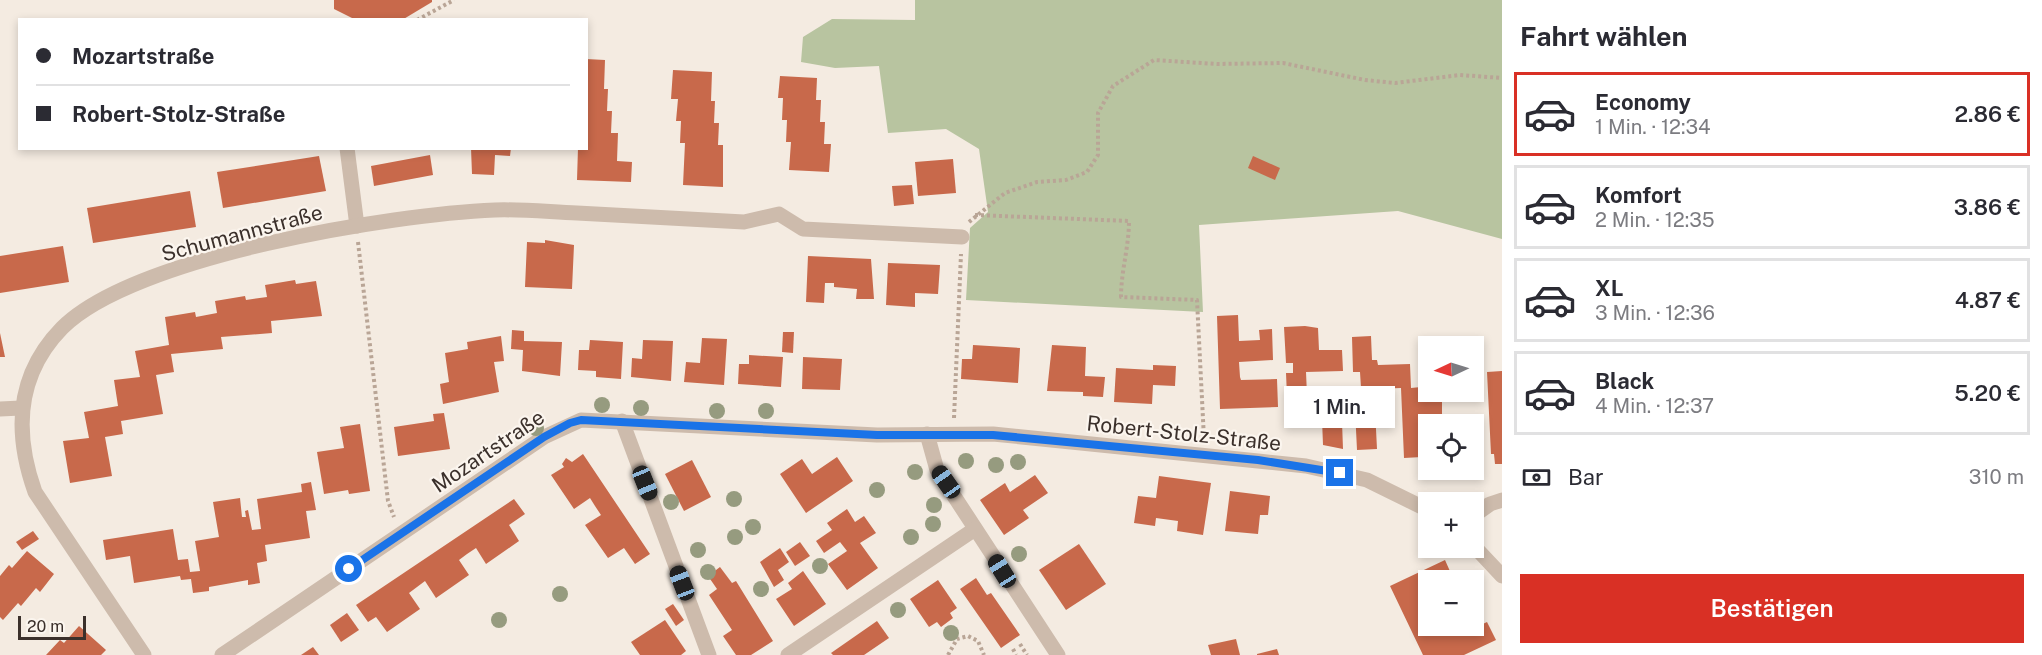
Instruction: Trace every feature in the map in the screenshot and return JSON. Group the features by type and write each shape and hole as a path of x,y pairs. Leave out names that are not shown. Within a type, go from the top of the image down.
{"street":[{"path":"347,150 357,226"},
{"name":"Schumannstraße","path":"144,655 35,492 22,441 21,408 29,382 43,353 62,329 81,312 107,296 216,257 286,239 442,214 497,210 744,222 779,214 803,229 962,237"},
{"path":"0,409 21,408"},
{"name":"Mozartstraße","path":"222,655 557,429 581,420 877,435 927,434"},
{"path":"622,421 709,655"},
{"path":"927,434 937,470 1058,655"},
{"name":"Robert-Stolz-Straße","path":"927,434 993,435 1306,466 1340,473 1396,492 1418,504"},
{"path":"1484,508 1502,501"},
{"path":"788,655 975,529"},
{"path":"1484,557 1502,576"}],"path":[{"path":"421,18 454,0"},
{"path":"953,433 962,237 965,226 975,215 1005,193 1037,183 1066,180 1087,172 1098,154 1098,113 1113,86 1154,60 1217,64 1283,63 1365,81 1395,83 1460,75 1502,78"},
{"path":"975,215 1129,221 1129,247 1121,274 1121,297 1197,300 1203,455"},
{"path":"357,226 359,270 388,501 400,535"},
{"path":"948,655 957,639 968,636 978,641 984,655"},
{"path":"1020,644 1027,655"},
{"path":"1013,649 1016,655"}],"green space":[{"path":"915,0 1502,0 1502,239 1398,211 1199,225 1203,312 966,300 970,228 988,212 979,149 946,129 888,133 879,66 835,68 801,62 803,37 832,19 915,20"}],"building":[{"path":"334,0 432,0 405,18 352,18 334,9"},
{"path":"588,59 605,60 604,89 608,89 607,111 612,111 611,133 618,133 617,161 632,162 631,182 577,180 578,150 588,150"},
{"path":"673,70 712,72 711,101 715,101 714,123 719,123 718,145 723,145 723,187 683,185 685,143 680,143 681,121 676,121 678,99 671,99"},
{"path":"780,76 817,78 816,100 821,100 820,122 825,122 824,144 831,144 829,172 789,170 791,142 786,142 787,120 782,120 783,98 778,98"},
{"path":"471,150 511,150 510,156 495,155 494,175 472,174"},
{"path":"430,155 433,175 374,186 371,166"},
{"path":"319,156 326,191 223,208 217,172"},
{"path":"1253,156 1280,168 1275,180 1248,168"},
{"path":"953,159 956,193 918,196 915,162"},
{"path":"912,185 914,204 894,206 892,186"},
{"path":"190,191 196,227 93,243 87,208"},
{"path":"545,240 574,245 572,289 525,287 527,242 545,243"},
{"path":"63,246 69,282 0,293 0,256"},
{"path":"808,256 871,259 874,299 856,299 857,289 834,287 834,283 825,283 824,303 806,302"},
{"path":"888,263 940,265 938,294 915,293 915,307 886,305"},
{"path":"295,280 296,284 316,281 322,316 271,321 272,333 221,337 223,349 171,354 174,372 156,375 163,414 121,421 123,434 105,437 112,476 70,483 63,441 89,438 84,412 118,406 114,380 140,377 135,351 169,345 165,317 195,312 196,317 217,313 215,301 245,296 246,300 267,297 265,285"},
{"path":"1238,315 1239,341 1260,340 1259,330 1272,329 1273,360 1239,362 1240,377 1241,380 1277,379 1278,407 1220,409 1217,316"},
{"path":"1284,327 1318,328 1319,350 1342,350 1343,371 1306,372 1307,395 1341,394 1343,449 1323,445 1322,419 1288,420 1286,373 1293,373 1293,363 1286,363"},
{"path":"512,330 524,331 524,341 562,342 560,376 522,371 523,350 511,349"},
{"path":"783,332 794,332 793,353 782,352"},
{"path":"0,333 5,357 0,357"},
{"path":"501,336 504,361 494,362 499,392 443,404 440,384 449,382 445,353 468,349 467,342"},
{"path":"1371,336 1372,360 1377,360 1378,365 1410,364 1411,388 1418,387 1418,402 1442,402 1442,414 1418,414 1418,457 1404,458 1401,388 1374,389 1377,449 1357,450 1354,389 1361,388 1360,372 1353,372 1352,337"},
{"path":"702,338 727,339 724,385 684,382 686,362 700,363"},
{"path":"590,340 623,342 621,379 596,377 596,371 578,370 579,350 589,350"},
{"path":"643,340 673,341 671,381 631,377 632,358 642,359"},
{"path":"973,345 1020,348 1018,383 961,379 962,359 972,359"},
{"path":"1052,345 1086,347 1085,376 1105,377 1103,397 1083,396 1083,392 1047,391"},
{"path":"749,355 783,357 781,387 738,384 739,364 749,364"},
{"path":"803,357 842,359 840,390 802,389"},
{"path":"1153,365 1176,366 1175,386 1153,385 1152,404 1114,402 1116,368 1153,370"},
{"path":"1502,371 1502,464 1495,464 1494,454 1491,454 1487,372"},
{"path":"444,413 450,449 398,456 394,427 434,421 433,414"},
{"path":"360,424 370,491 349,494 348,490 324,494 317,452 344,448 340,427"},
{"path":"583,454 650,554 635,564 624,548 608,558 585,525 601,515 590,498 574,509 551,475 564,467 562,464 566,458 572,462"},
{"path":"837,457 853,481 806,513 780,474 802,459 812,474"},
{"path":"692,460 711,497 684,511 665,474"},
{"path":"1035,475 1048,493 1023,510 1029,518 1004,535 980,500 1005,483 1010,492"},
{"path":"1159,476 1211,483 1203,535 1177,531 1178,521 1156,518 1155,526 1134,523 1138,496 1156,498"},
{"path":"311,482 316,510 306,511 310,538 265,545 267,561 257,563 260,583 248,585 248,580 209,587 209,591 193,593 191,579 181,580 180,576 134,583 130,556 106,560 103,540 173,529 178,560 188,559 190,572 200,571 195,541 219,537 213,502 240,498 242,517 246,517 245,511 248,510 252,530 261,529 257,499 302,492 301,484"},
{"path":"1230,491 1270,496 1268,515 1260,515 1258,534 1225,531"},
{"path":"514,499 525,514 509,525 519,541 486,564 476,548 467,554 459,560 469,575 436,598 425,581 409,593 420,609 387,632 376,617 368,622 356,605"},
{"path":"847,509 855,522 864,516 876,533 860,543 878,568 847,590 828,564 847,551 840,542 824,553 816,541 832,530 827,523"},
{"path":"33,531 39,539 22,550 16,542"},
{"path":"800,542 810,556 795,566 786,552"},
{"path":"1079,544 1106,584 1066,610 1039,570"},
{"path":"780,548 789,562 778,570 784,580 774,587 760,562"},
{"path":"27,551 54,574 40,592 36,588 21,606 18,603 3,620 0,617 0,576 9,565 12,568"},
{"path":"1445,560 1449,570 1424,570"},
{"path":"720,567 732,583 736,581 773,641 751,655 736,655 723,636 732,630 709,595 717,589 708,576"},
{"path":"803,571 826,604 794,626 776,599 792,589 788,583"},
{"path":"1418,573 1418,636 1484,636 1484,623 1487,622 1496,640 1464,655 1423,655 1390,586"},
{"path":"976,578 987,595 991,593 1020,635 1001,648 960,589"},
{"path":"938,580 957,608 950,613 953,618 941,627 937,622 929,627 910,599"},
{"path":"673,604 684,620 676,626 665,609"},
{"path":"347,613 359,630 341,642 330,625"},
{"path":"665,620 686,651 681,655 640,655 631,642"},
{"path":"877,621 889,638 864,655 833,655 831,653"},
{"path":"79,626 106,650 101,655 46,655 60,640 64,643"},
{"path":"1236,639 1240,655 1211,655 1208,645"},
{"path":"313,647 319,655 301,655"},
{"path":"1277,649 1279,655 1257,655 1257,654"}],"route":[{"path":"349,569 544,437 570,423 581,420 877,435 953,433 993,435 1258,460 1340,473"}]}
